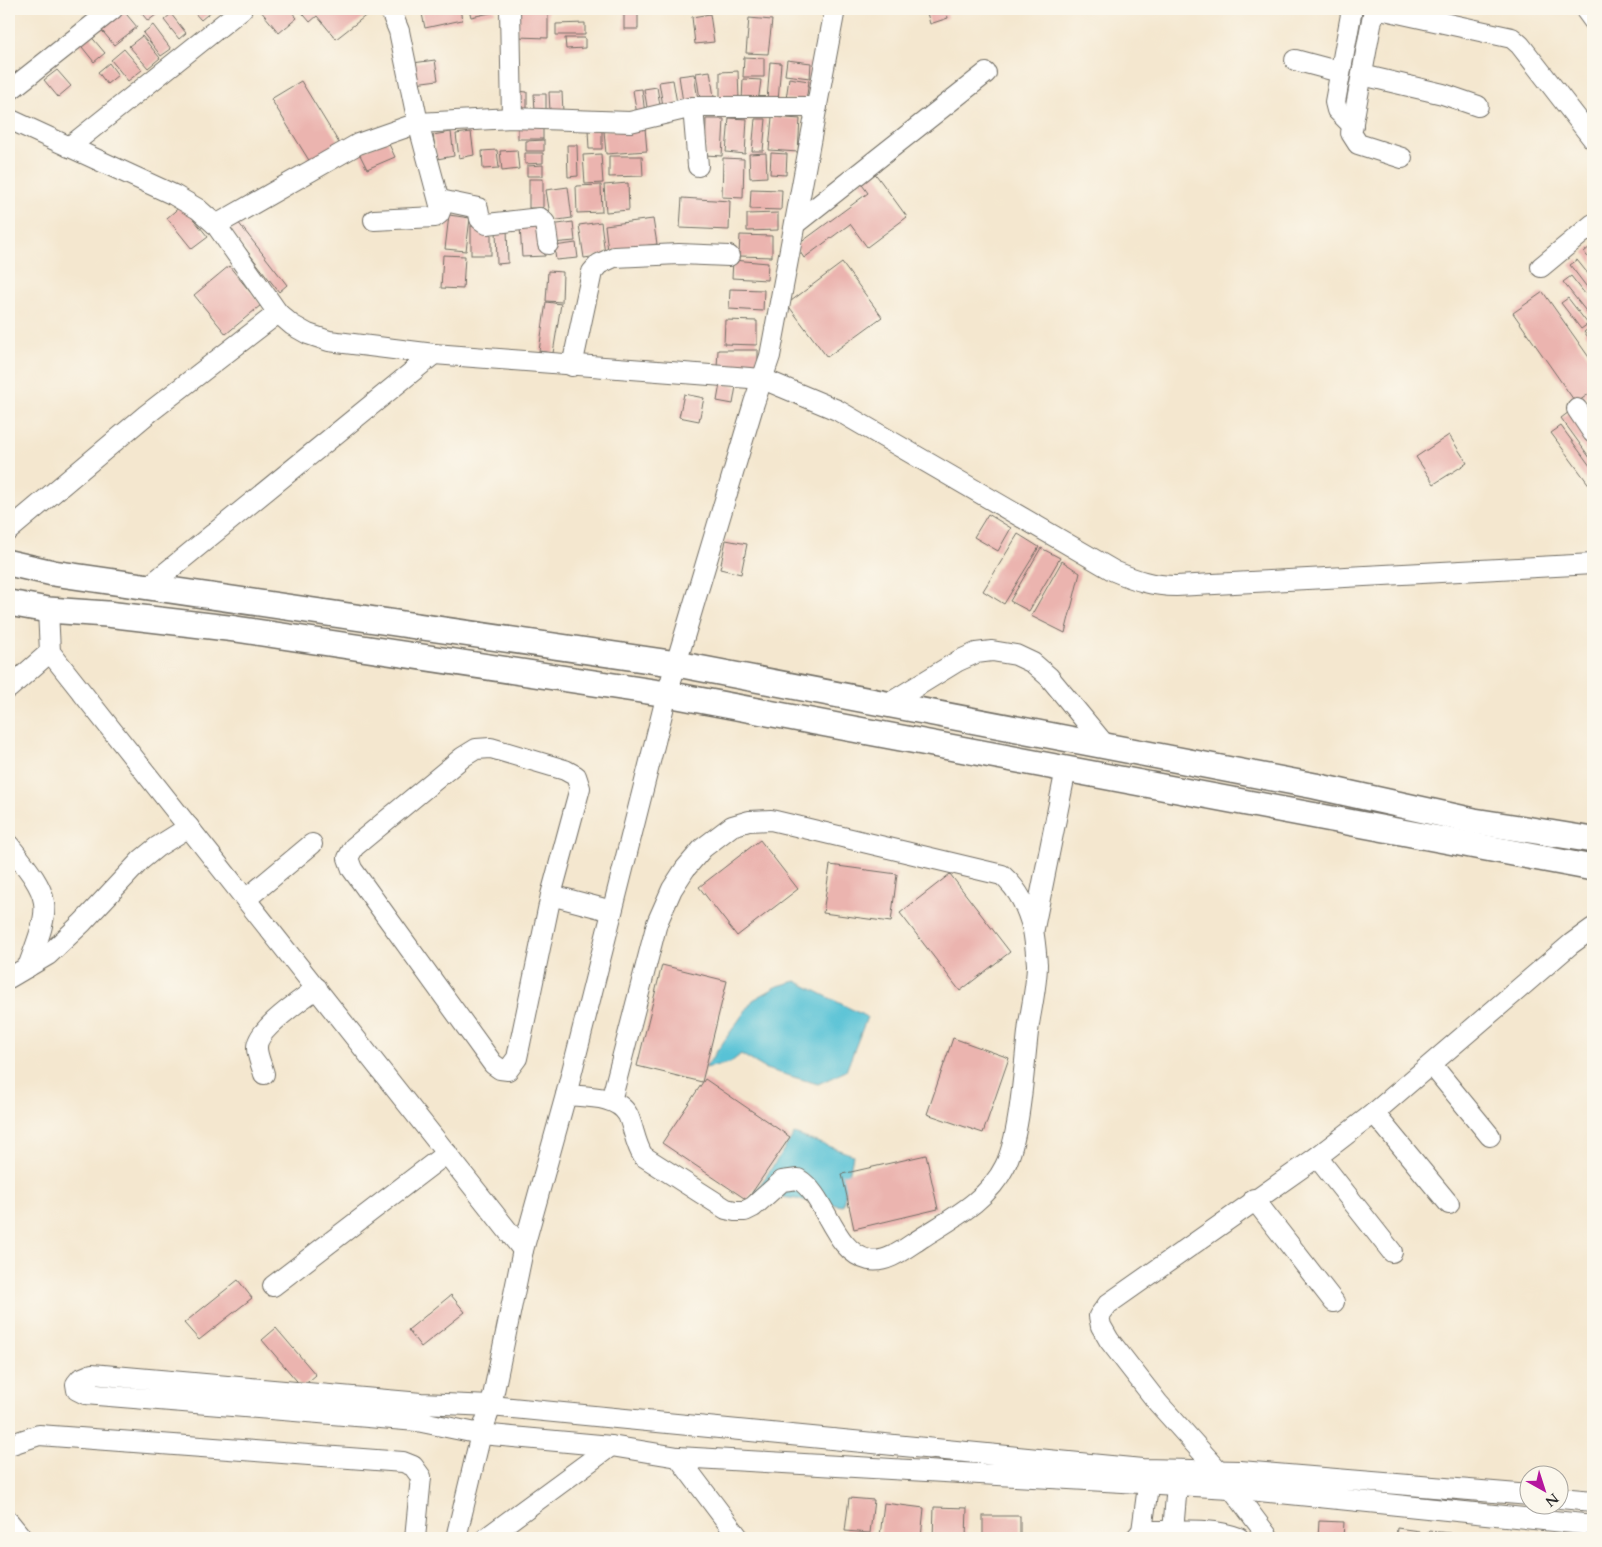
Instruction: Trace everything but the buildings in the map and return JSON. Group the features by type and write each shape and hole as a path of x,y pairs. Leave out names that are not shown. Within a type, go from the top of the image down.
{"main road":[{"path":"9,563 53,573 677,664 1315,786 1474,821 1593,840"},
{"path":"9,603 48,610 107,614 236,629 668,694 1593,868"}],"street":[{"path":"9,91 113,9"},
{"path":"69,147 242,9"},
{"path":"374,220 434,217 439,214 440,200 418,123 399,31 390,9"},
{"path":"510,9 512,118"},
{"path":"456,1538 481,1434 491,1406 523,1250 566,1094 668,694 754,403 770,356 835,9"},
{"path":"1352,9 1340,72 1336,107 1353,126"},
{"path":"1374,9 1351,133 1358,144 1402,158"},
{"path":"1380,9 1512,38 1520,45 1593,139"},
{"path":"1585,9 1593,20"},
{"path":"1295,60 1340,72"},
{"path":"795,224 986,73"},
{"path":"1362,75 1444,94 1478,106"},
{"path":"216,225 358,144 418,123 512,118 630,122 694,107 817,107"},
{"path":"694,107 698,166"},
{"path":"9,118 198,208 216,225 278,313 300,330 329,341 434,354 763,380 836,410 1114,571 1145,583 1159,586 1176,586 1593,564"},
{"path":"440,200 478,208 480,219 487,224 540,218 545,223 548,244"},
{"path":"1541,267 1593,224"},
{"path":"572,366 592,272 599,264 614,257 679,254 729,256"},
{"path":"9,530 146,415 278,313"},
{"path":"148,587 434,354"},
{"path":"1578,409 1593,433"},
{"path":"48,610 50,652 523,1250"},
{"path":"888,704 958,660 976,652 992,651 1016,655 1033,663 1049,677 1106,746"},
{"path":"9,688 50,652"},
{"path":"491,748 565,770 576,776 580,788 551,895 517,1058 508,1070 500,1069 493,1064 363,884 352,868 348,858 354,847 463,757 476,749 491,748"},
{"path":"1033,931 1066,769"},
{"path":"566,1094 611,1100 621,1107 628,1115 638,1147 643,1156 726,1209 745,1212 782,1181 798,1179 808,1187 842,1239 855,1254 870,1260 891,1257 965,1210 987,1190 1006,1166 1016,1131 1037,965 1033,931 1017,888 1002,875 772,820 749,821 732,826 703,848 685,869 672,889 657,923 611,1100"},
{"path":"9,978 28,967 66,939 151,851 189,827"},
{"path":"246,899 312,844"},
{"path":"9,845 42,891 45,901 44,924 28,967"},
{"path":"551,895 612,911"},
{"path":"1269,1538 1218,1470 1158,1403 1109,1340 1101,1326 1099,1316 1108,1304 1316,1157 1374,1113 1571,944 1593,928"},
{"path":"264,1074 257,1048 261,1036 271,1024 317,988"},
{"path":"1432,1065 1490,1136"},
{"path":"1374,1113 1449,1204"},
{"path":"273,1286 447,1153"},
{"path":"1316,1157 1392,1252"},
{"path":"1254,1199 1334,1302"},
{"path":"1149,1477 491,1406 421,1404 92,1374 80,1379 76,1384 77,1390 85,1394 417,1421 481,1434 611,1446 678,1457 1149,1477 1178,1478 1230,1488 1593,1525"},
{"path":"9,1445 39,1434 403,1462 413,1466 421,1477 415,1538"},
{"path":"486,1538 611,1446"},
{"path":"678,1457 739,1538"},
{"path":"1178,1478 1218,1470 1520,1494"},
{"path":"1149,1477 1139,1535 1174,1531 1222,1534 1239,1538"},
{"path":"1174,1531 1178,1478"},
{"path":"1570,1499 1593,1501"},
{"path":"9,1522 22,1538"}],"water":[{"path":"796,981 867,1017 846,1071 818,1084 766,1069 741,1054 730,1063 705,1068 753,1000 778,986"},
{"path":"794,1134 853,1155 843,1206 755,1193"}]}
